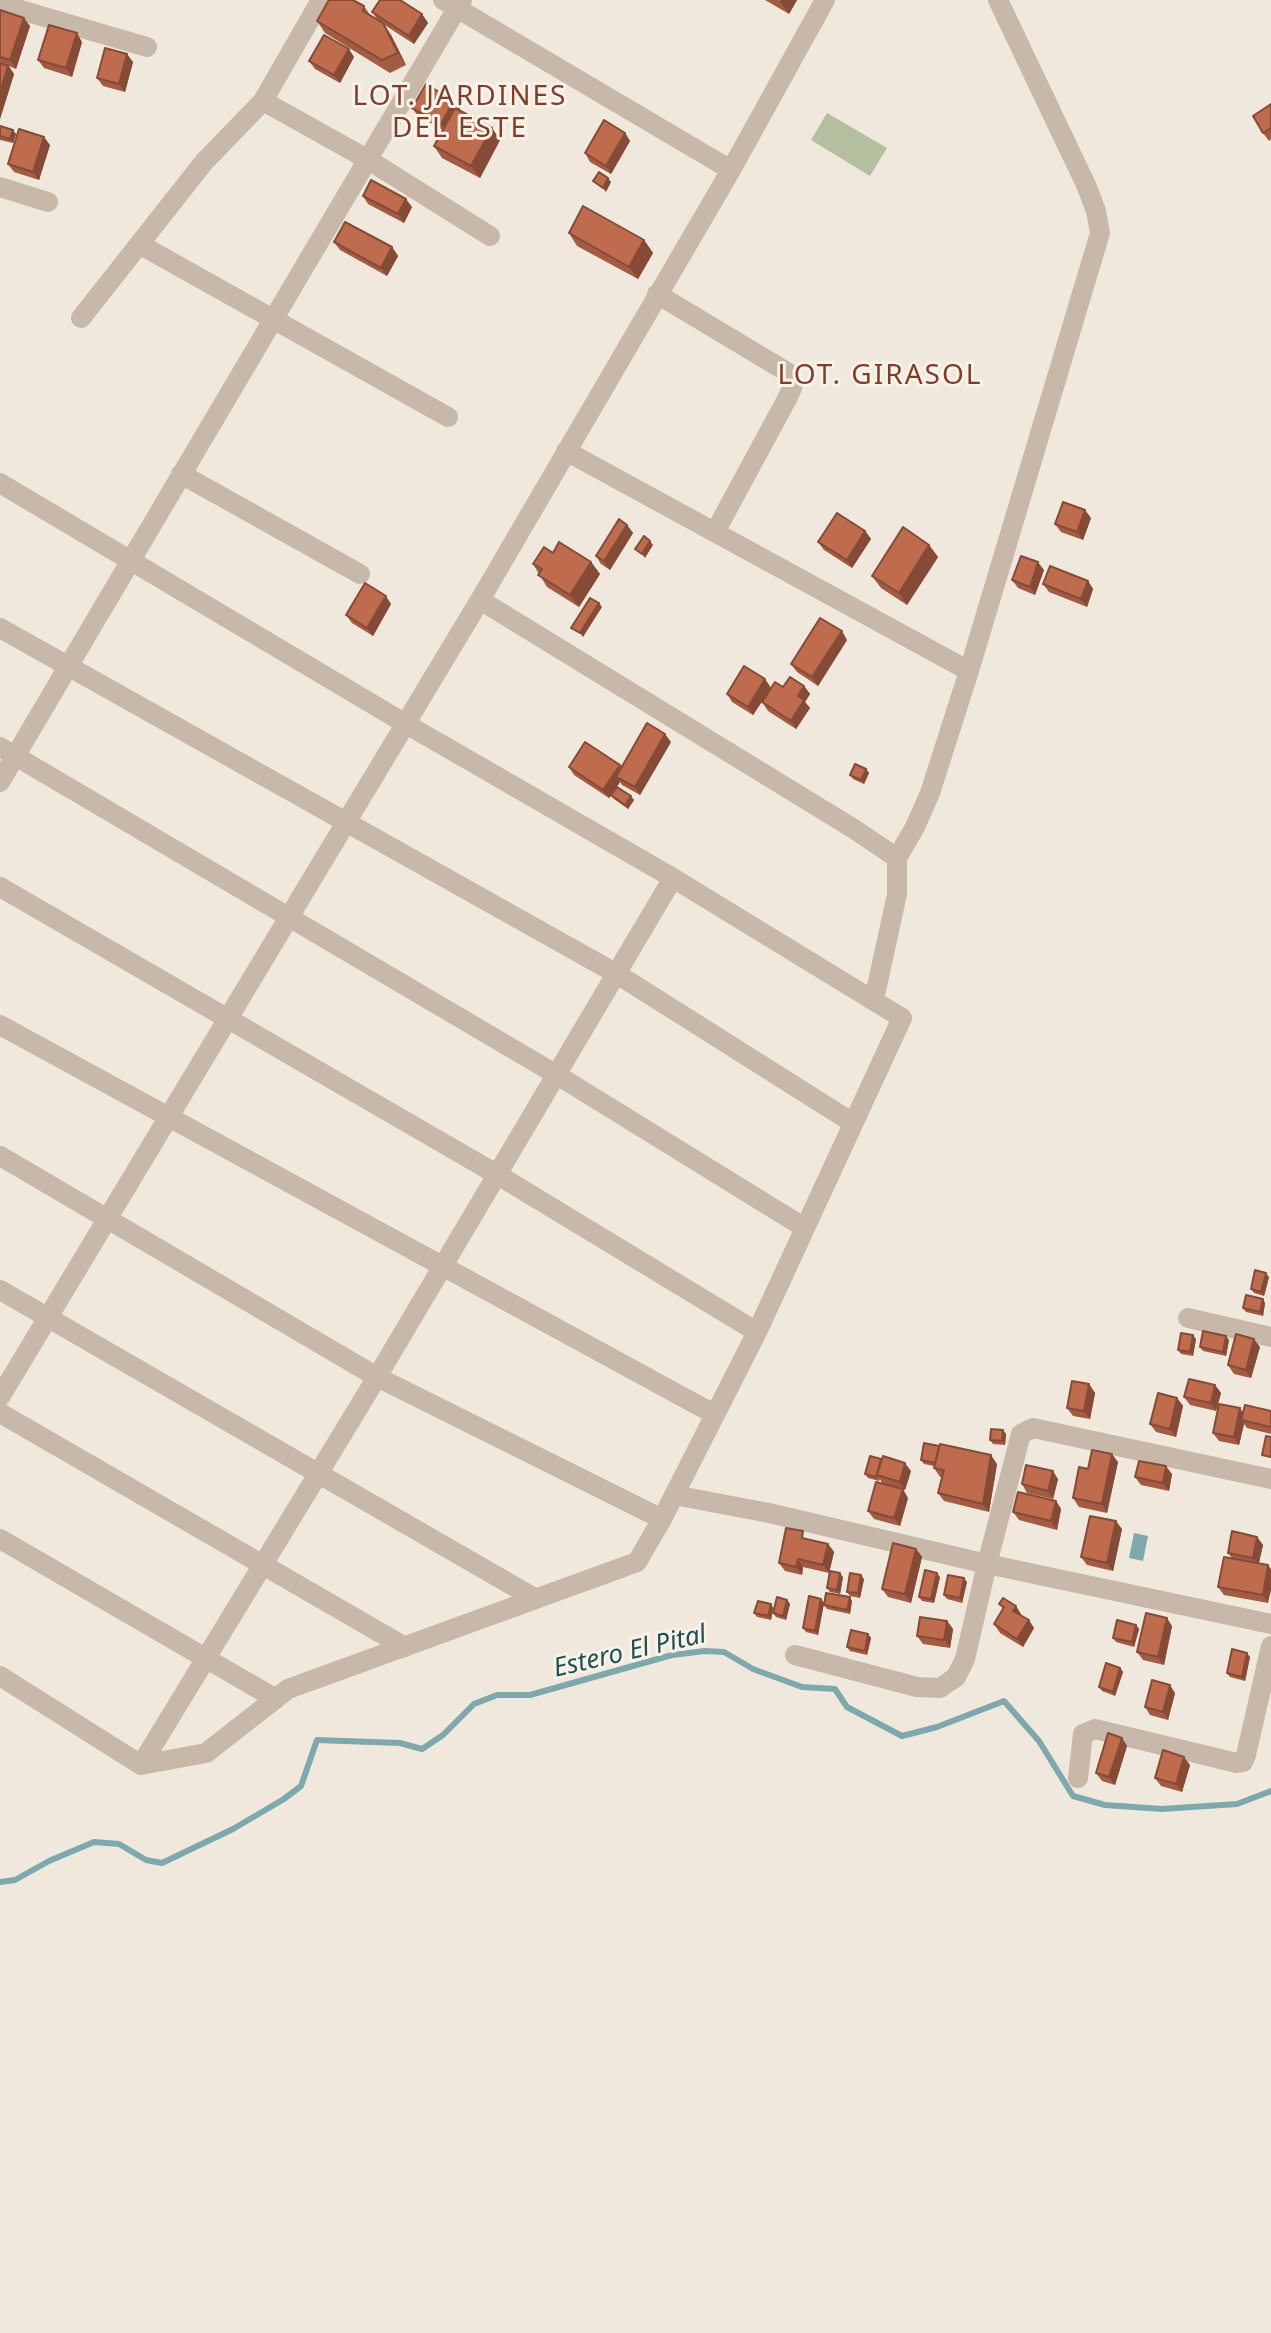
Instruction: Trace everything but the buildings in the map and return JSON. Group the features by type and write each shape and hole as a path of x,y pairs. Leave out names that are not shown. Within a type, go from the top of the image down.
{"street":[{"path":"81,318 204,162 263,101 321,0"},
{"path":"0,1397 480,600 731,170 825,0"},
{"path":"874,1000 897,894 897,858 930,793 1100,233 1087,187 998,0"},
{"path":"0,782 7,751 67,667 274,319 454,3 731,170"},
{"path":"0,4 147,47"},
{"path":"263,101 367,159 490,236"},
{"path":"0,187 48,202"},
{"path":"139,244 448,417"},
{"path":"657,294 787,372 791,379 792,388 788,397 715,532"},
{"path":"566,451 969,671"},
{"path":"181,474 360,574"},
{"path":"0,483 673,878 902,1018 757,1332 637,1562 288,1689 206,1753 141,1765 0,1676"},
{"path":"480,600 897,858"},
{"path":"0,628 617,974 853,1123"},
{"path":"7,751 557,1075 805,1228"},
{"path":"141,1765 377,1377 673,878"},
{"path":"0,887 498,1175 757,1332"},
{"path":"0,1025 714,1414"},
{"path":"0,1156 377,1377 662,1519"},
{"path":"0,1290 536,1599"},
{"path":"1188,1318 1271,1337"},
{"path":"0,1413 405,1647"},
{"path":"795,1655 917,1687 940,1688 956,1677 965,1659 1021,1434 1033,1428 1271,1479"},
{"path":"674,1495 769,1513 987,1564 1271,1624"},
{"path":"0,1539 276,1699"},
{"path":"1078,1778 1083,1734 1095,1729 1243,1762 1271,1646"}],"green space":[{"path":"827,113 887,148 870,176 811,140"}],"water":[{"path":"1134,1533 1148,1536 1143,1561 1129,1558"}],"waterway":[{"name":"Estero El Pital","path":"0,1882 15,1880 94,1842 119,1844 146,1860 162,1863 233,1829 301,1786 317,1740 400,1743 422,1749 443,1735 474,1704 497,1695 530,1695 672,1655 705,1651 724,1652 753,1669 802,1687 835,1689 847,1707 902,1736 937,1727 1004,1701 1039,1741 1073,1796 1105,1805 1162,1809 1237,1804 1271,1791"}],"district":[{"name":"LOT. JARDINES DEL ESTE","path":"460,113"},
{"name":"LOT. GIRASOL","path":"880,376"}]}
